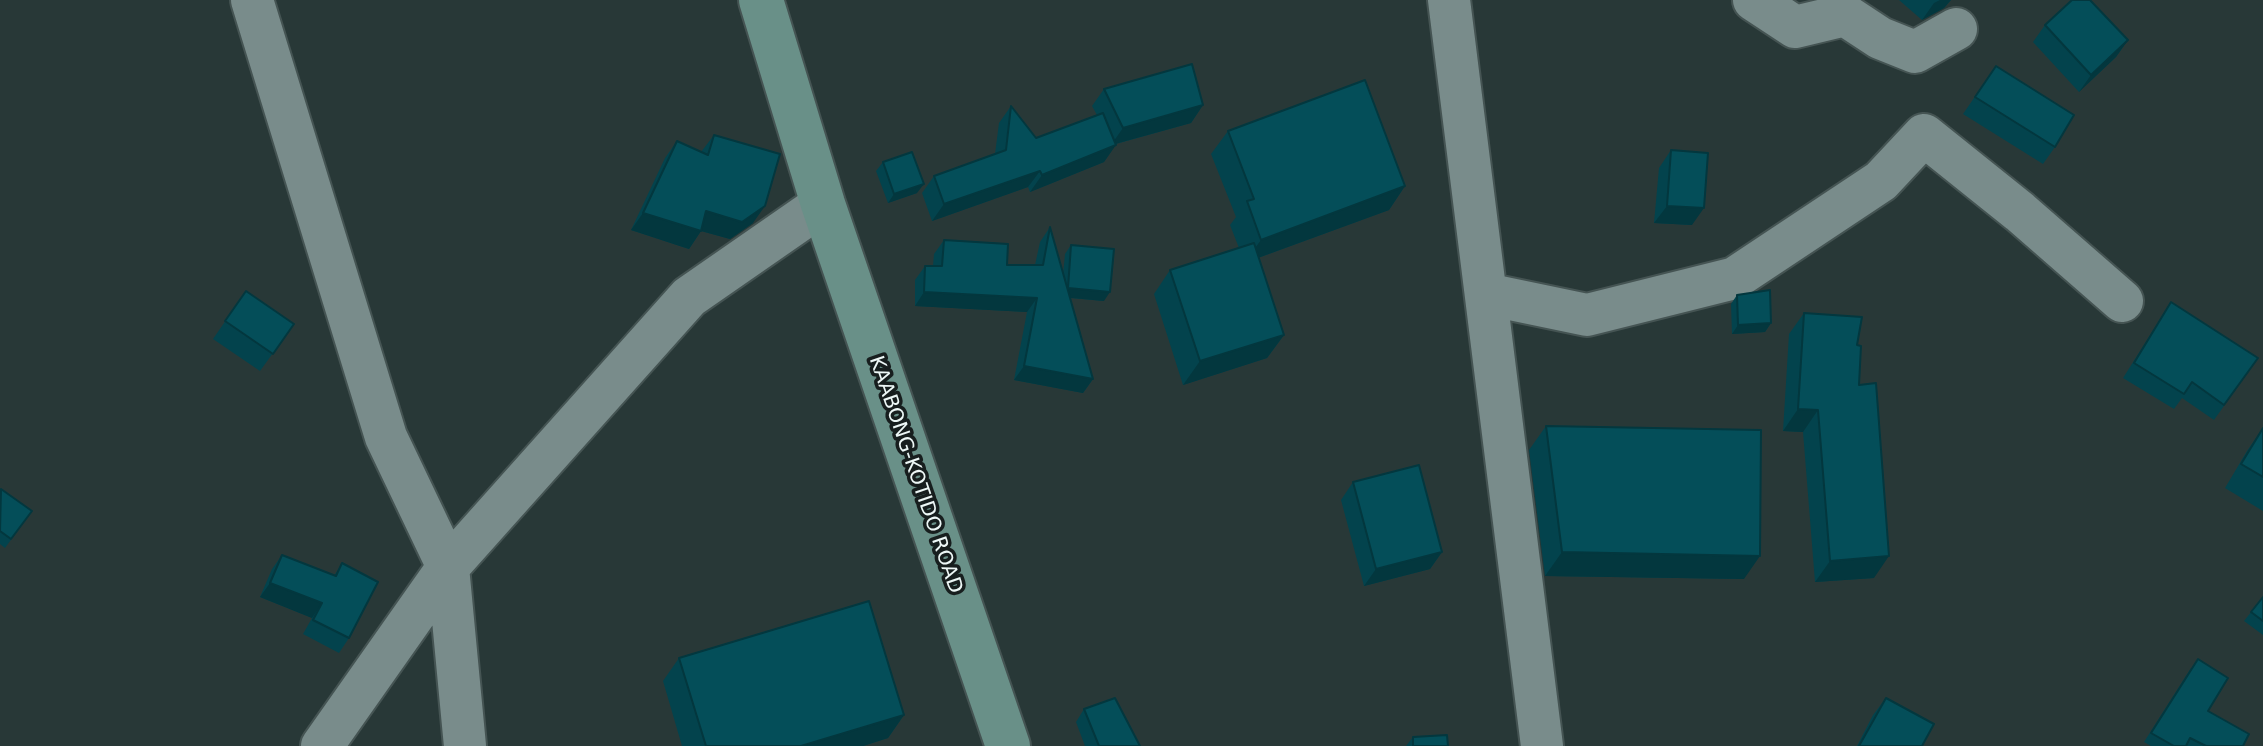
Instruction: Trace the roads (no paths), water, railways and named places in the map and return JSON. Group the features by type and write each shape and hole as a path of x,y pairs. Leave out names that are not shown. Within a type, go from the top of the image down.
{"main road":[{"name":"KAABONG-KOTIDO ROAD","path":"761,0 823,204 1008,746"}],"street":[{"path":"252,0 386,437 448,567 465,746"},
{"path":"1449,0 1542,746"},
{"path":"1754,0 1795,27 1845,15 1880,38 1915,52 1956,29"},
{"path":"1486,294 1587,315 1735,278 1881,181 1924,135 2020,212 2122,301"},
{"path":"322,746 448,567 689,297 823,204"}]}
